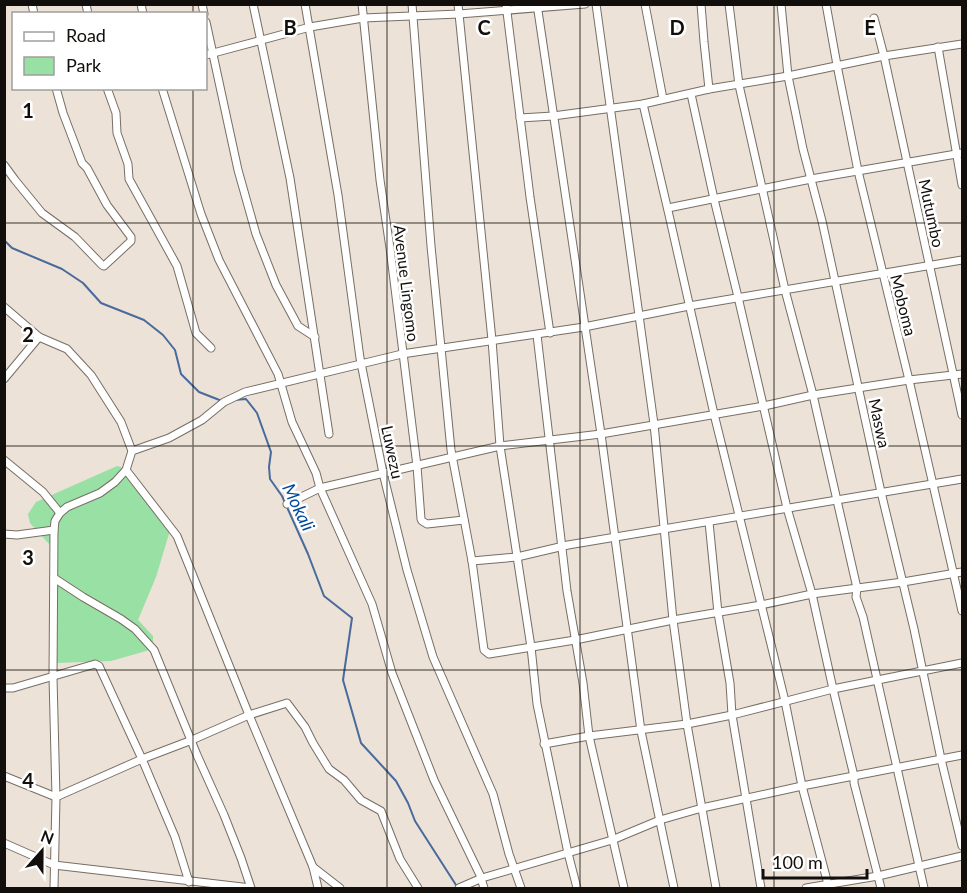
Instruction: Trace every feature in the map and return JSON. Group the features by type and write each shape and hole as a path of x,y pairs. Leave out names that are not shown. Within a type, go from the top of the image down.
{"street":[{"path":"253,4 290,178 329,434"},
{"name":"Luwezu","path":"305,4 338,195 361,364 383,473 407,570 433,657 493,794 521,888"},
{"name":"Avenue Lingomo","path":"362,4 380,180 422,521 427,524 464,520"},
{"path":"412,4 431,246 453,457 486,653 575,640 812,594 959,573"},
{"path":"458,4 492,340 500,446 531,647 537,704 577,888"},
{"path":"209,54 310,27 363,18 459,14 507,7 585,4"},
{"path":"596,4 654,424 673,620 687,724 716,888"},
{"path":"645,4 663,99"},
{"path":"701,4 709,89"},
{"path":"729,4 739,85 761,189 813,395 857,600 863,617 924,888"},
{"name":"Maswa","path":"781,4 788,76 803,149 822,221 941,759 963,846"},
{"name":"Moboma","path":"826,4 858,171 932,484 959,573 963,610"},
{"path":"537,6 601,434 641,731 674,888"},
{"path":"507,7 550,333"},
{"name":"Mutumbo","path":"874,18 963,415"},
{"path":"207,33 209,54 256,234 276,285 298,326 315,337"},
{"path":"520,118 643,104 709,89 788,76 884,56 963,44"},
{"path":"938,47 960,154 963,185"},
{"path":"4,165 42,213 75,237 102,265 104,266 131,241 131,237 107,205 82,163 57,90"},
{"path":"109,90 116,113 117,133 128,164 129,179 177,266 196,333 211,348"},
{"path":"163,90 201,214 219,260 278,374 292,423 372,604 392,673 434,780 482,878 484,888"},
{"path":"691,94 787,508 812,594 854,783 881,888"},
{"path":"643,104 714,414 785,701 802,786 829,887"},
{"path":"668,208 811,179 960,154"},
{"path":"132,451 169,438 198,423 224,402 245,392 402,354 550,333 738,297 963,260"},
{"path":"4,306 39,337 67,350 91,375 121,422 132,451 126,470 115,482 100,493 67,507 55,520 52,676 56,798 54,888"},
{"path":"537,334 562,546 589,736 624,888"},
{"path":"4,379 39,337"},
{"path":"287,504 320,488 500,446 601,434 764,406 813,395 963,374"},
{"path":"4,460 43,492 60,513"},
{"path":"126,470 177,536 313,867 318,888"},
{"path":"471,561 517,557 562,546 963,479"},
{"path":"709,522 718,614 730,683 732,715 761,888"},
{"path":"4,534 17,535 54,530"},
{"path":"4,843 54,865 251,888 242,858 151,644 121,619 54,578"},
{"path":"544,744 687,724 833,689 963,663"},
{"path":"4,688 13,688 95,664 99,666 175,837 189,882"},
{"path":"4,776 56,798 142,759 249,715 285,703 305,727 329,769 350,786 361,800 381,811 400,860 418,888"},
{"path":"459,888 482,878 612,840 660,819 802,786 963,755"},
{"path":"806,888 829,887 963,856"},
{"path":"313,867 340,888"}],"green space":[{"path":"117,466 129,469 171,527 156,577 138,620 153,636 153,649 111,661 57,663 51,546 30,523 28,514 36,502"}],"waterway":[{"name":"Mokali","path":"4,240 12,248 62,269 83,283 101,303 144,320 163,335 175,350 181,374 199,392 222,401"},
{"name":"Mokali","path":"234,400 246,399 257,413 271,452 270,479 282,496 324,596 352,618 343,680 361,743 396,781 415,821 456,888"}]}
